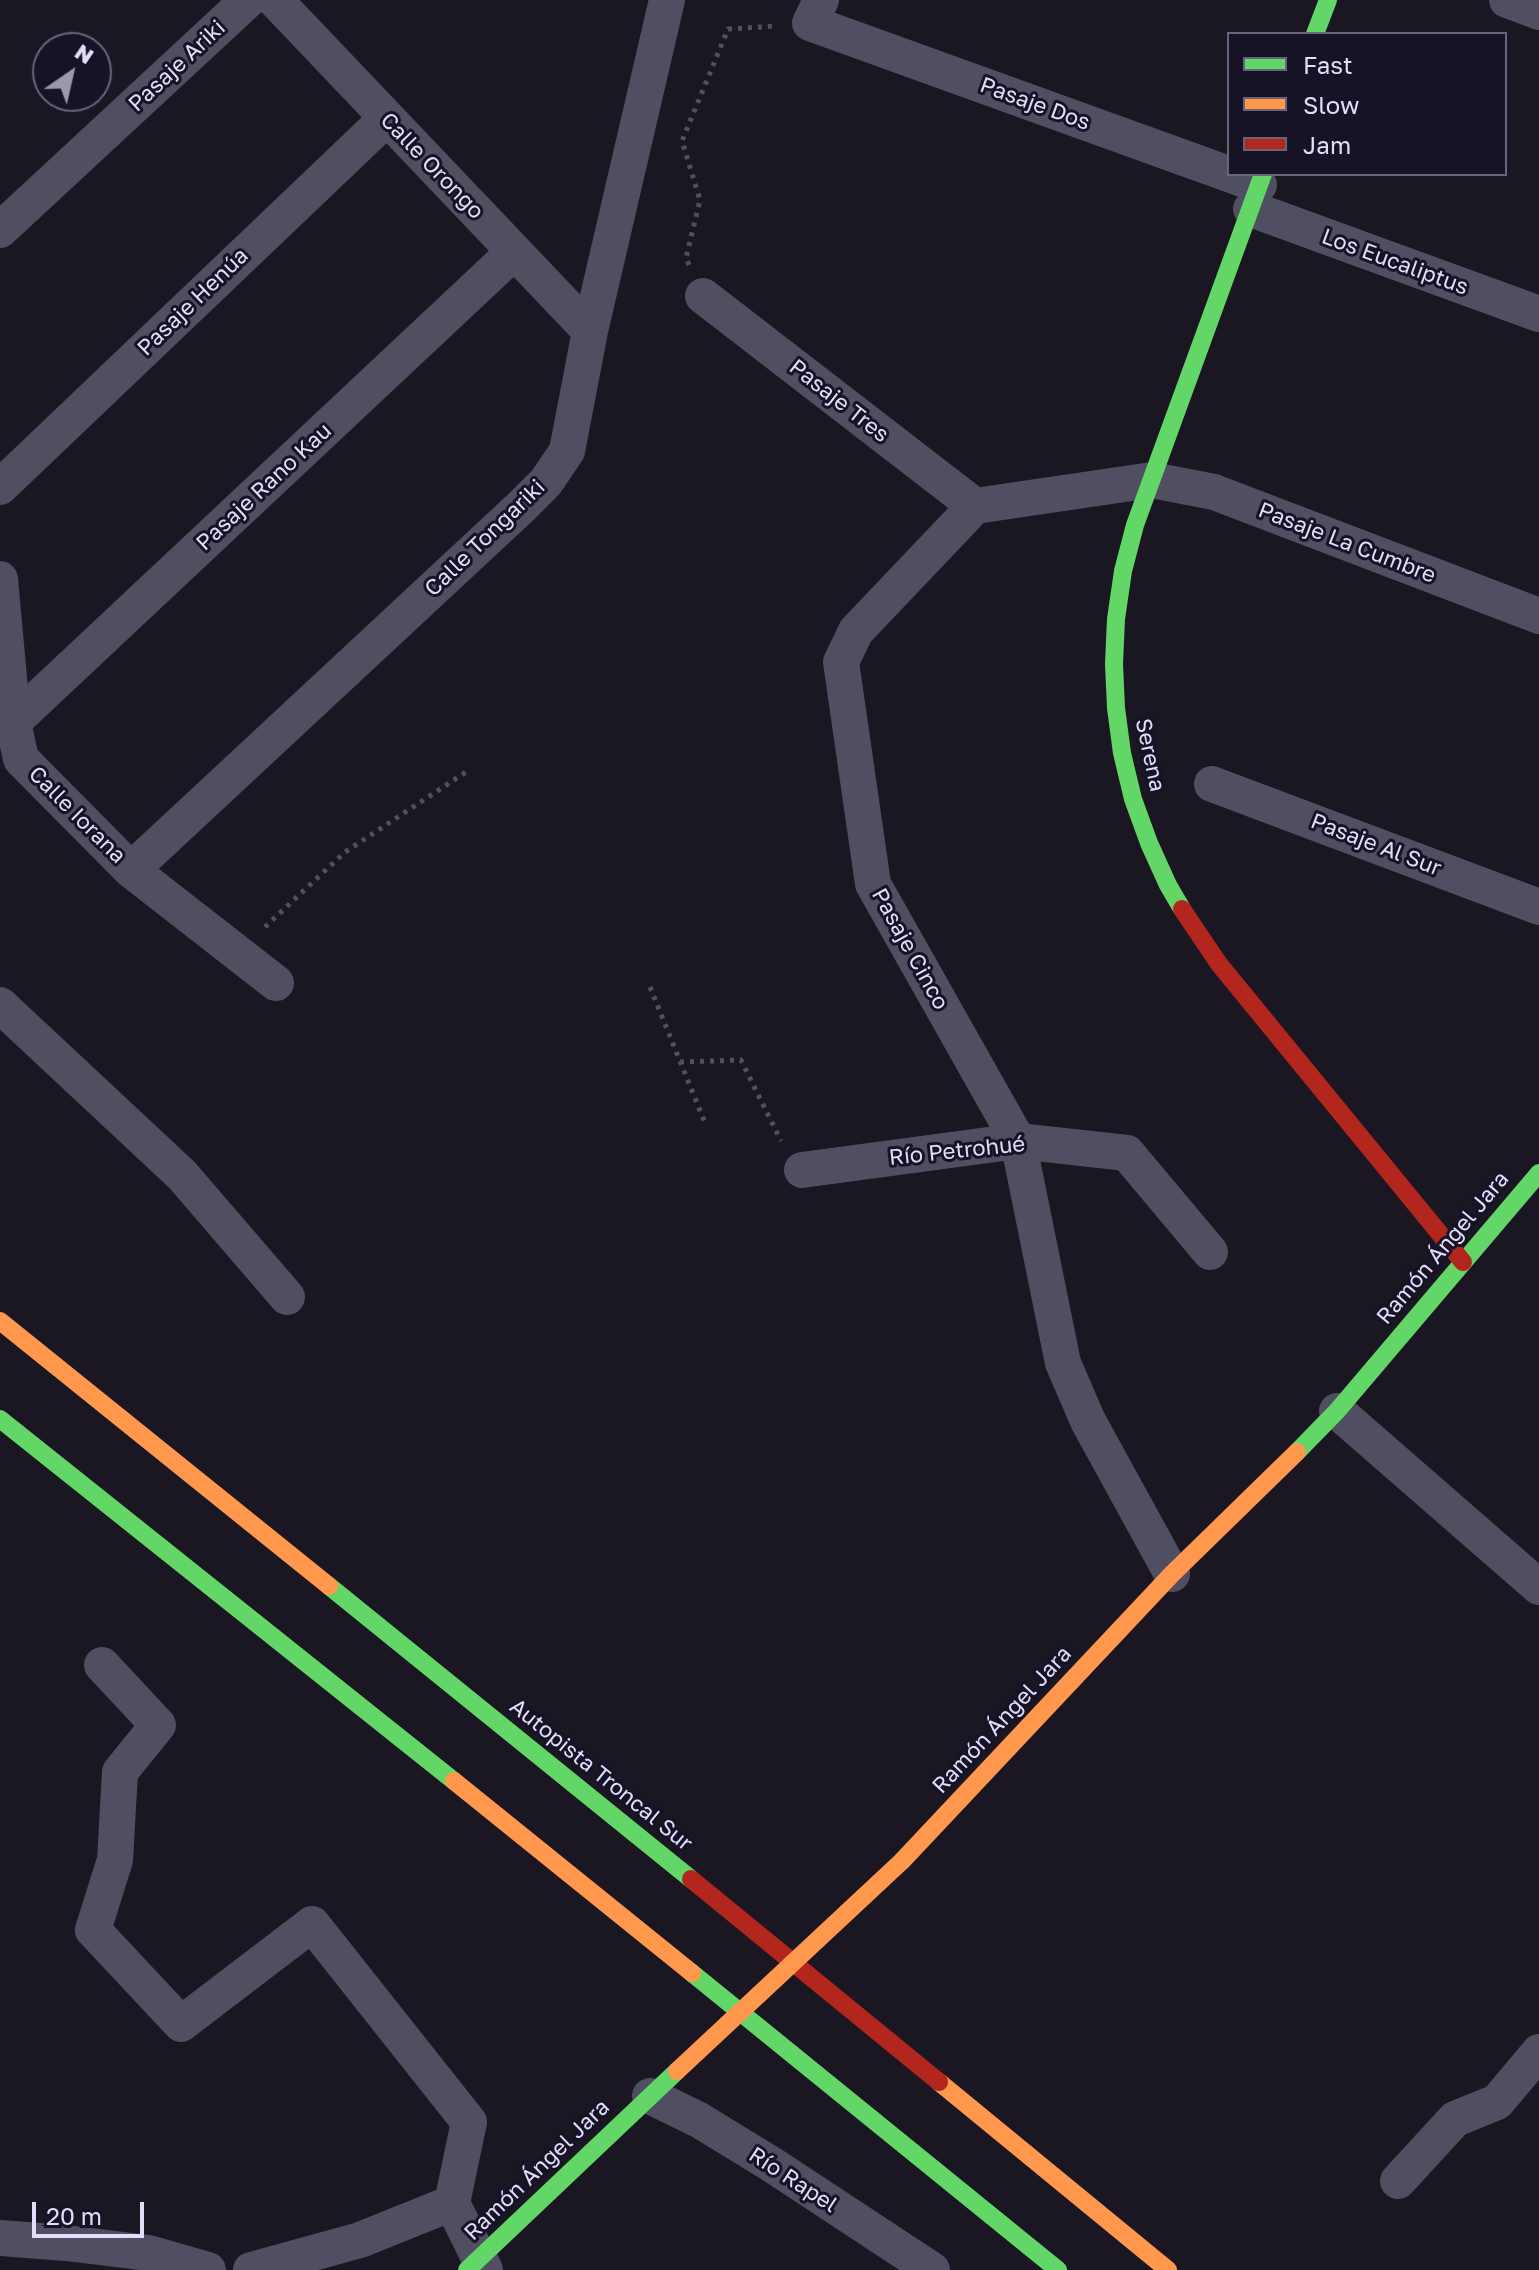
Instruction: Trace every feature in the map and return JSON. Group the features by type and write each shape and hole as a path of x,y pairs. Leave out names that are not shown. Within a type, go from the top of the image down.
{"main road":[{"path":"1316,32 1328,0"},
{"name":"Serena","path":"1258,189 1135,525 1123,571 1114,664 1122,753 1133,799 1149,843 1184,912 1219,964 1463,1262"},
{"name":"Ramón Ángel Jara","path":"477,2266 650,2096 902,1861 1172,1574 1337,1411 1539,1173"},
{"name":"Autopista Troncal Sur","path":"0,1321 704,1889 1168,2270"},
{"path":"0,1419 555,1862 1058,2270"}],"street":[{"name":"Pasaje Ariki","path":"0,230 248,0"},
{"name":"Calle Orongo","path":"275,0 590,331"},
{"name":"Calle Tongariki","path":"131,870 546,482 567,451 590,331 667,0"},
{"path":"1507,0 1539,12"},
{"name":"Pasaje Dos","path":"816,12 1258,189"},
{"name":"Pasaje Henúa","path":"0,487 387,118"},
{"name":"Los Eucaliptus","path":"1258,189 1539,314"},
{"name":"Pasaje Rano Kau","path":"8,708 514,252"},
{"name":"Pasaje Tres","path":"703,296 975,506"},
{"path":"975,506 1152,480"},
{"name":"Pasaje La Cumbre","path":"1152,480 1214,492 1539,616"},
{"name":"Pasaje Cinco","path":"975,506 856,631 841,662 873,884 1018,1141 1063,1363 1088,1421 1172,1574"},
{"name":"Calle Iorana","path":"0,579 8,708 21,759 131,870 276,983"},
{"name":"Pasaje Al Sur","path":"1212,784 1539,907"},
{"path":"0,1005 182,1175 287,1297"},
{"name":"Río Petrohué","path":"802,1170 1018,1141 1127,1153 1210,1252"},
{"path":"1337,1411 1539,1587"},
{"path":"102,1665 158,1725 120,1772 115,1860 93,1930 181,2024 312,1924 469,2122 452,2203 477,2266"},
{"path":"1398,2181 1455,2119 1497,2102 1539,2052"},
{"name":"Río Rapel","path":"650,2096 699,2120 771,2164 932,2270"},
{"path":"251,2270 360,2240 452,2203"},
{"path":"0,2238 66,2243 146,2262 208,2270"}],"path":[{"path":"703,296 686,258 700,200 682,141 728,29 816,12"},
{"path":"236,954 345,852 466,772"},
{"path":"650,987 705,1123"},
{"path":"680,1062 741,1060 787,1155 802,1170"}],"traffic: fast":[{"path":"1316,32 1328,0"},
{"path":"1182,909 1149,843 1133,799 1122,753 1114,664 1116,619 1123,571 1135,525 1262,176"},
{"path":"1297,1452 1337,1411 1539,1173"},
{"path":"0,1419 454,1781"},
{"path":"329,1586 691,1879"},
{"path":"692,1973 1058,2270"},
{"path":"467,2270 677,2071"}],"traffic: slow":[{"path":"0,1321 329,1586"},
{"path":"902,1861 1172,1574 1297,1452"},
{"path":"454,1781 692,1973"},
{"path":"677,2071 902,1861"},
{"path":"939,2082 1168,2270"}],"traffic: jam":[{"path":"1182,909 1219,964 1463,1262"},
{"path":"691,1879 939,2082"}]}
